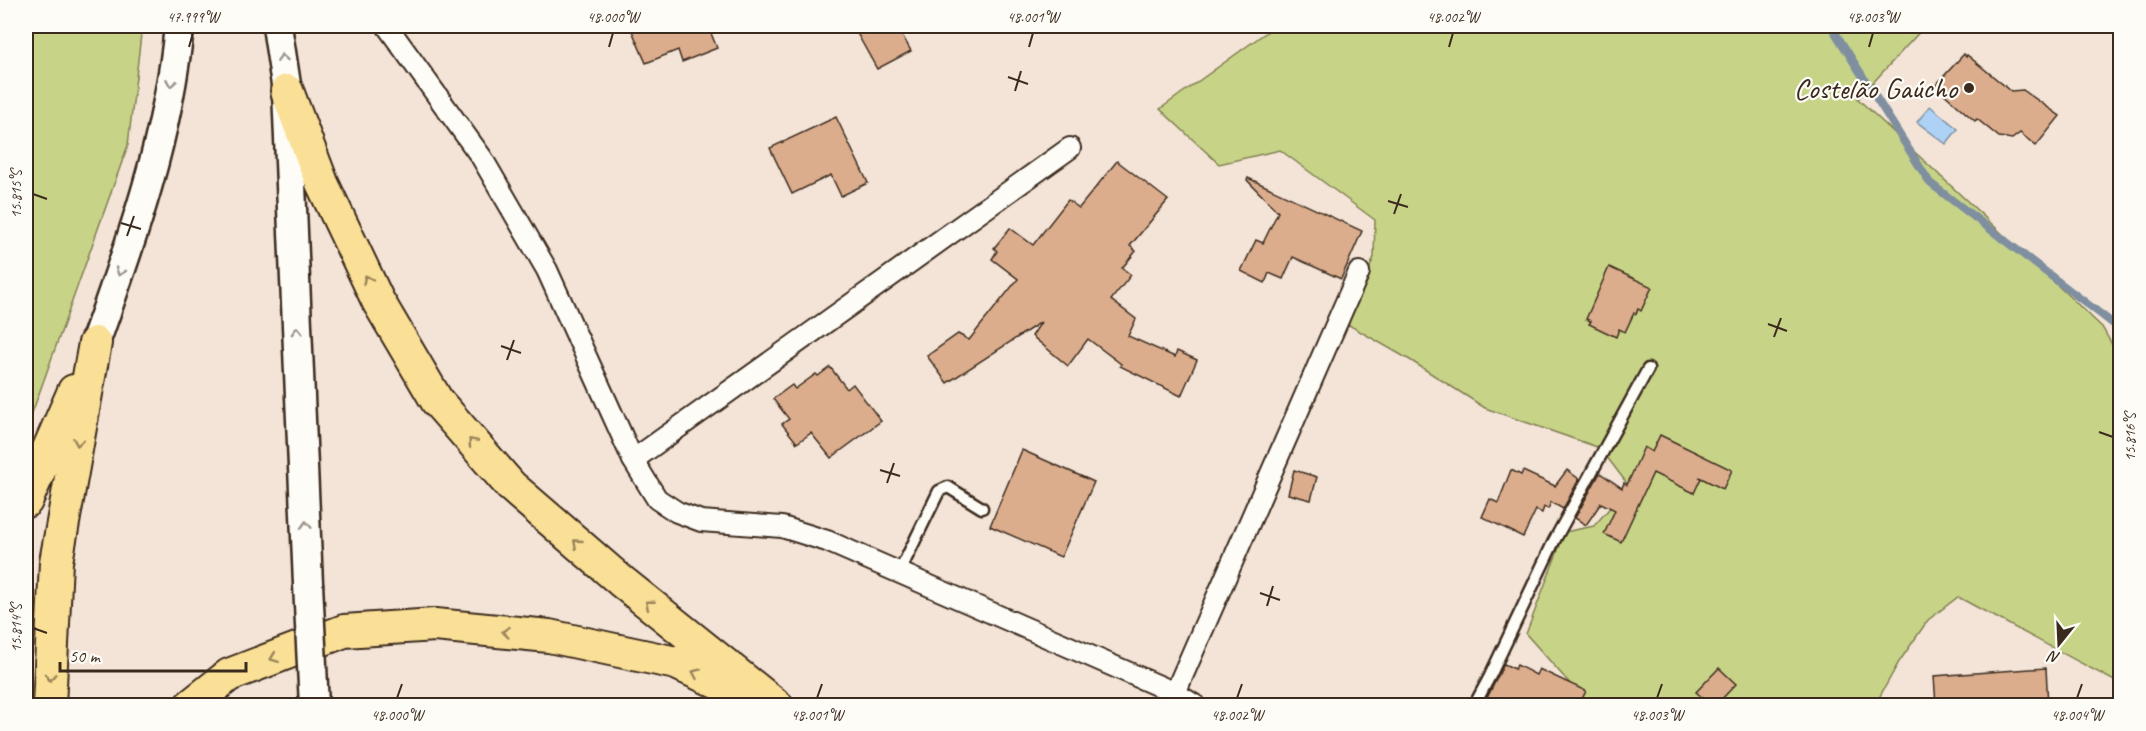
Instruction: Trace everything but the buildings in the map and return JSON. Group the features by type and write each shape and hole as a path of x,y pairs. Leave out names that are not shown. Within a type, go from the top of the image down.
{"main road":[{"path":"26,501 95,343 142,204 166,109 179,26"},
{"path":"277,26 287,91 315,705"},
{"path":"287,91 322,183 378,301 437,401 511,486 621,581 777,705"},
{"path":"49,705 56,562 95,343"},
{"path":"190,705 229,675 344,631 435,625 549,636 676,663 768,705"}],"street":[{"path":"387,26 482,158 547,270 633,460 657,499 677,512 702,520 782,527 827,541 1175,693 1196,705"},
{"path":"633,460 1070,148"},
{"path":"1175,693 1359,272"}],"lane":[{"path":"1474,705 1491,676 1554,541 1648,369"},
{"path":"899,573 939,491 948,487 982,508"}],"green space":[{"path":"26,26 142,26 128,145 26,430"},
{"path":"1275,26 1925,26 1858,99 2102,327 2120,359 2120,684 1958,597 1928,620 1899,662 1875,705 1589,705 1526,634 1565,532 1594,526 1629,486 1600,448 1485,408 1410,360 1347,324 1374,257 1375,220 1280,150 1219,164 1160,109"}],"water":[{"path":"1930,106 1958,129 1946,144 1917,122"}],"waterway":[{"path":"1831,26 1930,183 2120,329"}],"place":[{"name":"Costelão Gaúcho","path":"1969,88"}]}
